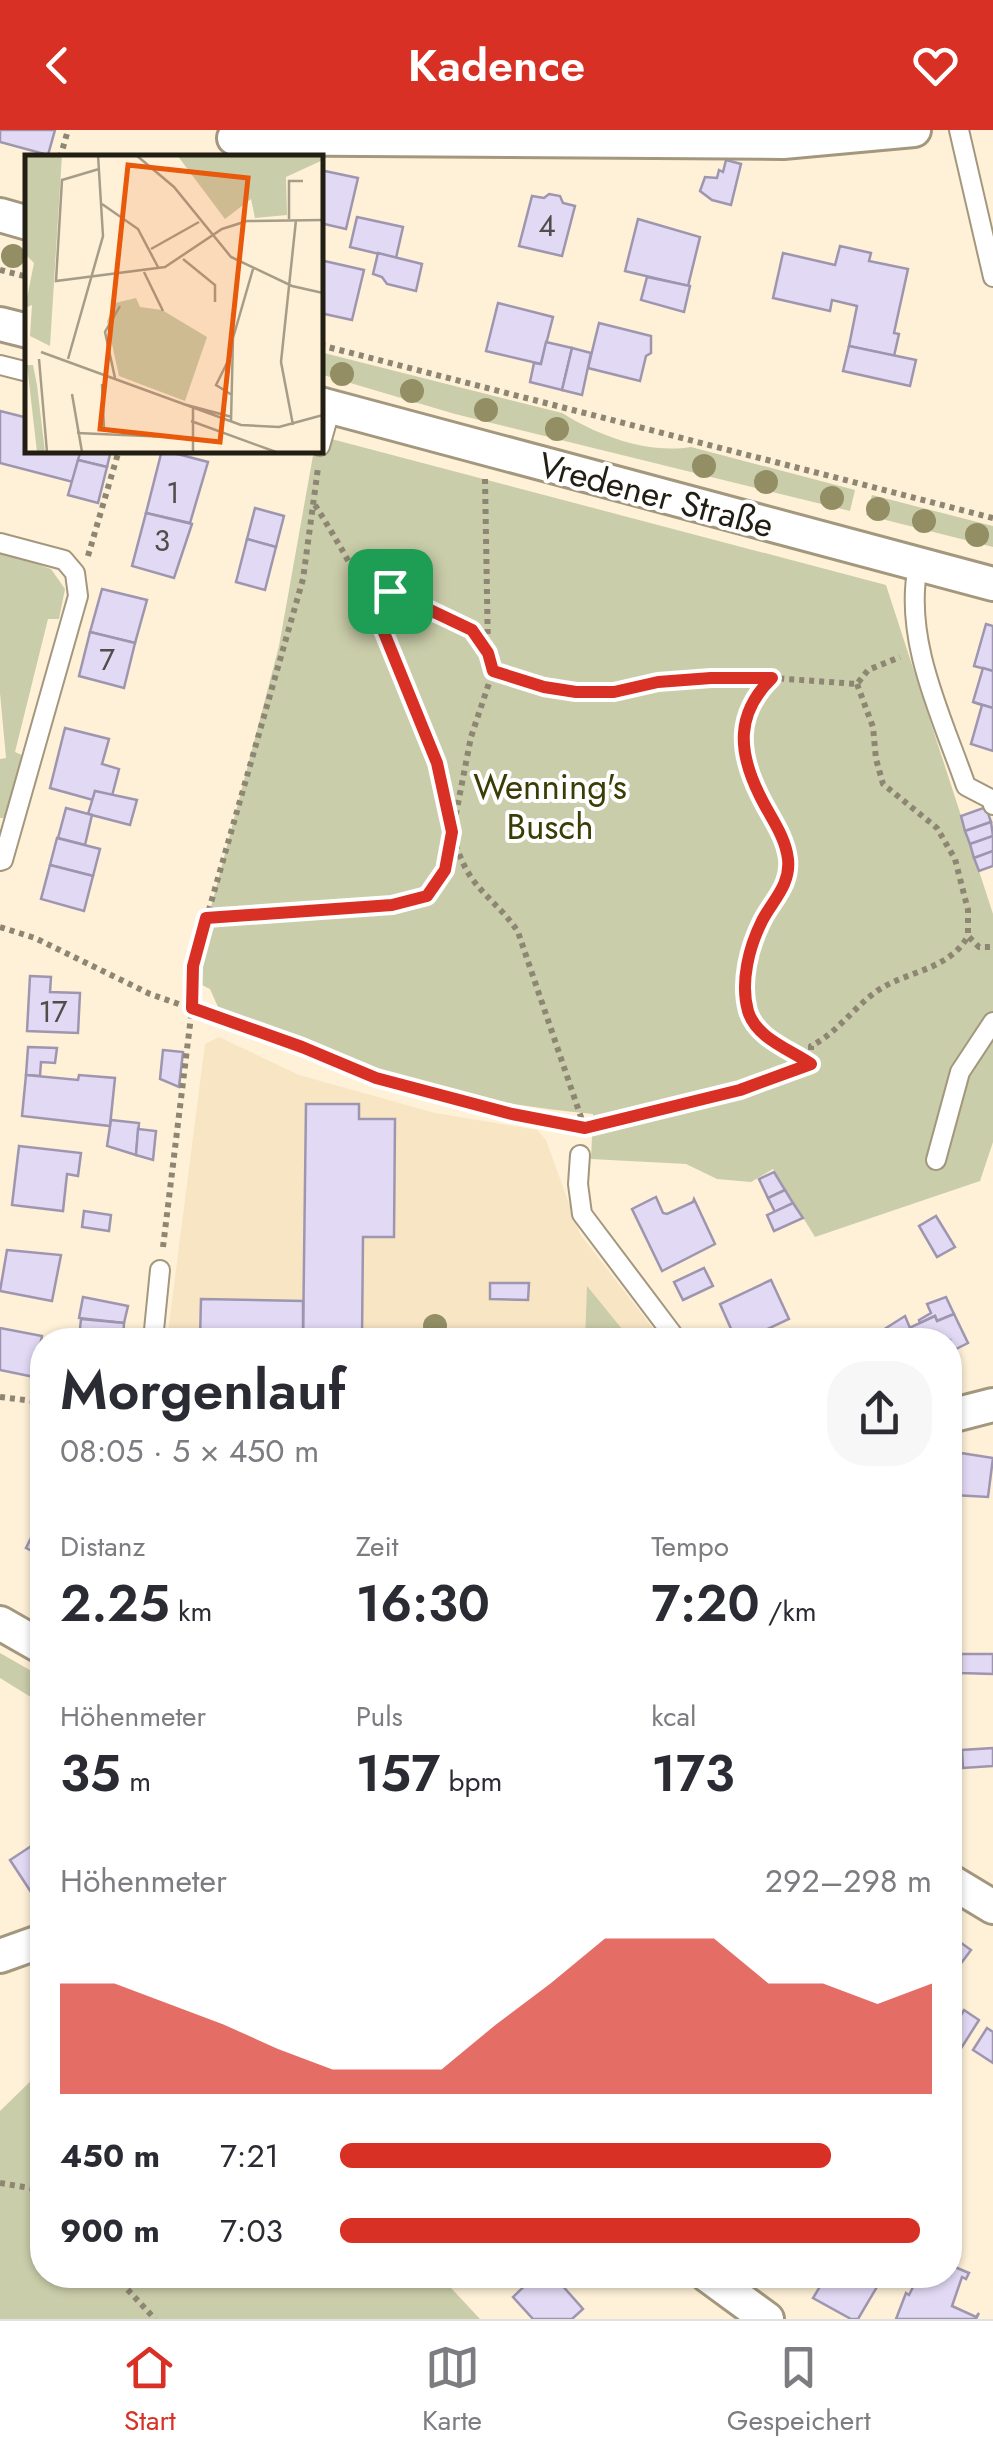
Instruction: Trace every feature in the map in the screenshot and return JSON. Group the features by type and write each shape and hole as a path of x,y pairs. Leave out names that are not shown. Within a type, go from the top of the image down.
{"street":[{"path":"235,142 783,142 914,130"},
{"path":"0,216 25,221"},
{"path":"0,324 25,330"},
{"name":"Vredener Straße","path":"326,406 993,584"},
{"path":"962,1413 993,1406"},
{"path":"0,1623 30,1640"},
{"path":"962,1888 993,1907"},
{"path":"0,1956 30,1945"},
{"path":"724,2288 766,2319"}],"lane":[{"path":"960,130 993,277"},
{"path":"0,365 25,371"},
{"path":"322,433 326,406"},
{"path":"0,544 64,560 75,574 78,596 0,861"},
{"path":"918,566 914,585 920,653 966,786 990,799 993,805"},
{"path":"936,1160 960,1072 993,1022"},
{"path":"580,1155 582,1214 668,1328"},
{"path":"154,1328 160,1270"}],"path":[{"path":"61,155 68,130"},
{"path":"0,270 25,276"},
{"path":"322,346 993,518"},
{"path":"75,574 90,553 118,452"},
{"path":"160,1270 192,1008 193,966 303,578 320,452"},
{"path":"206,918 392,905 427,896 445,870 471,737 493,671 488,653 485,473"},
{"path":"315,506 374,608 437,763 452,832 472,878 504,909 518,932 585,1128 580,1155"},
{"path":"359,582 390,591 472,630 488,653"},
{"path":"856,684 868,670 920,653"},
{"path":"493,671 544,687 576,692 614,692 694,679 772,678 856,684"},
{"path":"772,678 744,716 743,739 753,780 784,844 788,871 750,955 745,992 748,1012 764,1036 811,1064"},
{"path":"811,1064 810,1046 826,1038 875,993 899,978 946,962 960,951 968,936 968,910 955,858 937,828 883,784 873,727 856,684"},
{"path":"0,927 35,938 150,994 302,1047 376,1078 512,1114 585,1128 740,1090 811,1064"},
{"path":"968,936 979,947 993,947"},
{"path":"0,1397 30,1401"},
{"path":"0,2183 30,2188"},
{"path":"126,2288 155,2319"}],"shaded area":[{"path":"219,1037 299,1075 435,1113 537,1130 546,1140 580,1234 653,1328 169,1328 205,1044"}],"green space":[{"path":"322,353 562,413 624,441 657,448 691,447 855,490 850,511 455,414 322,375"},
{"name":"Wenning's Busch","path":"322,437 886,585 993,914 993,1142 980,1181 815,1237 773,1169 751,1182 717,1179 686,1164 591,1159 593,1114 496,1101 403,1082 313,1054 222,1016 210,989 192,980 279,646 314,452 322,452"},
{"path":"872,495 993,526 993,547 866,515"},
{"path":"0,551 51,569 65,589 59,619 48,619 15,752 24,756 8,818 0,818 0,759 6,758 0,693"},
{"path":"587,1286 621,1328 585,1328"},
{"path":"0,1653 30,1670 30,1697 0,1678"},
{"path":"30,2082 30,2288 451,2288 480,2319 0,2319 0,2111"}],"building":[{"path":"0,130 55,130 48,155 0,142"},
{"path":"726,160 741,164 731,205 712,200 700,191 705,177 717,178 719,170 723,172"},
{"path":"322,170 358,178 346,229 322,223"},
{"path":"549,194 575,206 562,256 519,246 532,196 544,198"},
{"path":"357,217 403,227 396,258 350,247"},
{"path":"638,219 700,237 688,286 625,271"},
{"path":"840,246 871,253 869,261 908,269 894,333 899,334 894,356 849,346 857,306 832,300 830,311 773,298 783,253 835,265"},
{"path":"378,253 422,264 416,291 387,284 373,274"},
{"path":"322,260 364,270 352,320 322,313"},
{"path":"647,277 690,286 684,312 641,300"},
{"path":"498,303 553,317 541,364 486,351"},
{"path":"599,323 651,336 651,353 646,356 640,381 588,368"},
{"path":"546,342 572,348 562,390 530,382 534,363 541,364"},
{"path":"849,346 916,360 910,386 843,371"},
{"path":"572,348 591,353 582,395 562,390"},
{"path":"0,411 25,417 25,452 80,452 73,482 0,463"},
{"path":"80,452 111,452 107,467 78,460"},
{"path":"161,452 208,462 190,523 146,513"},
{"path":"78,460 107,467 98,503 68,495"},
{"path":"255,508 284,516 276,547 247,539"},
{"path":"146,513 192,524 174,578 132,566"},
{"path":"247,539 276,547 265,590 236,582"},
{"path":"102,589 147,600 135,643 90,632"},
{"path":"986,624 993,626 993,671 974,666"},
{"path":"90,632 135,643 124,688 79,676"},
{"path":"983,668 993,671 993,708 973,702"},
{"path":"973,702 993,708 993,751 971,744 982,705"},
{"path":"65,728 109,739 102,764 119,769 112,796 95,791 93,800 50,788"},
{"path":"95,791 137,800 130,825 88,814"},
{"path":"986,807 991,822 965,831 961,816"},
{"path":"66,808 92,815 85,845 58,838"},
{"path":"991,822 993,836 970,844 965,831"},
{"path":"993,836 993,851 974,858 970,844"},
{"path":"57,838 100,849 93,876 50,865"},
{"path":"993,851 993,866 979,871 974,858"},
{"path":"50,865 93,876 84,911 41,899"},
{"path":"30,976 51,977 50,992 80,993 78,1033 27,1031"},
{"path":"28,1047 57,1048 55,1063 41,1062 40,1076 26,1075"},
{"path":"163,1050 183,1052 179,1087 160,1079"},
{"path":"26,1075 78,1080 79,1075 115,1078 110,1126 22,1116"},
{"path":"306,1104 359,1104 359,1119 395,1119 394,1237 363,1237 362,1328 303,1328"},
{"path":"111,1120 139,1123 136,1155 107,1146"},
{"path":"138,1129 156,1131 153,1160 136,1155"},
{"path":"19,1146 81,1153 78,1176 67,1174 63,1211 12,1205"},
{"path":"774,1172 785,1190 768,1198 759,1179"},
{"path":"785,1190 793,1203 775,1212 768,1198"},
{"path":"656,1197 667,1214 694,1199 715,1244 662,1271 632,1209"},
{"path":"793,1203 803,1218 774,1231 767,1215"},
{"path":"84,1211 111,1215 109,1231 82,1227"},
{"path":"936,1216 955,1247 937,1257 919,1226"},
{"path":"7,1250 61,1255 52,1301 0,1291"},
{"path":"704,1268 713,1286 683,1300 674,1282"},
{"path":"771,1280 789,1319 770,1328 731,1328 720,1304"},
{"path":"490,1283 529,1283 528,1300 490,1299"},
{"path":"83,1297 128,1306 124,1323 79,1318"},
{"path":"946,1297 954,1314 920,1323 931,1313 927,1304"},
{"path":"201,1299 303,1301 303,1328 200,1328"},
{"path":"954,1314 961,1328 909,1328 935,1316 937,1321"},
{"path":"905,1316 910,1328 886,1328"},
{"path":"81,1319 124,1323 124,1328 80,1328"},
{"path":"0,1328 30,1334 30,1376 0,1370"},
{"path":"962,1453 993,1458 988,1497 962,1495"},
{"path":"962,1654 993,1654 993,1674 962,1673"},
{"path":"993,1748 993,1766 963,1768 962,1750"},
{"path":"30,1847 30,1890 10,1860"},
{"path":"962,1944 971,1950 962,1962"},
{"path":"964,2010 979,2020 962,2047"},
{"path":"987,2028 993,2032 993,2063 973,2050"},
{"path":"522,2288 564,2288 583,2309 572,2319 533,2319 513,2297"},
{"path":"819,2288 876,2288 858,2319 813,2298"},
{"path":"912,2288 958,2288 952,2306 976,2317 979,2313 976,2319 896,2319 906,2293 909,2295"}],"route":[{"path":"359,582 390,591 472,630 488,653 493,671 544,687 614,692 658,682 772,678 744,716 743,739 760,799 784,844 788,871 750,955 745,992 748,1012 764,1036 811,1064 740,1090 585,1128 512,1114 376,1078 192,1008 193,966 206,918 392,905 427,896 445,870 452,832 437,763 374,608 359,582"}]}
